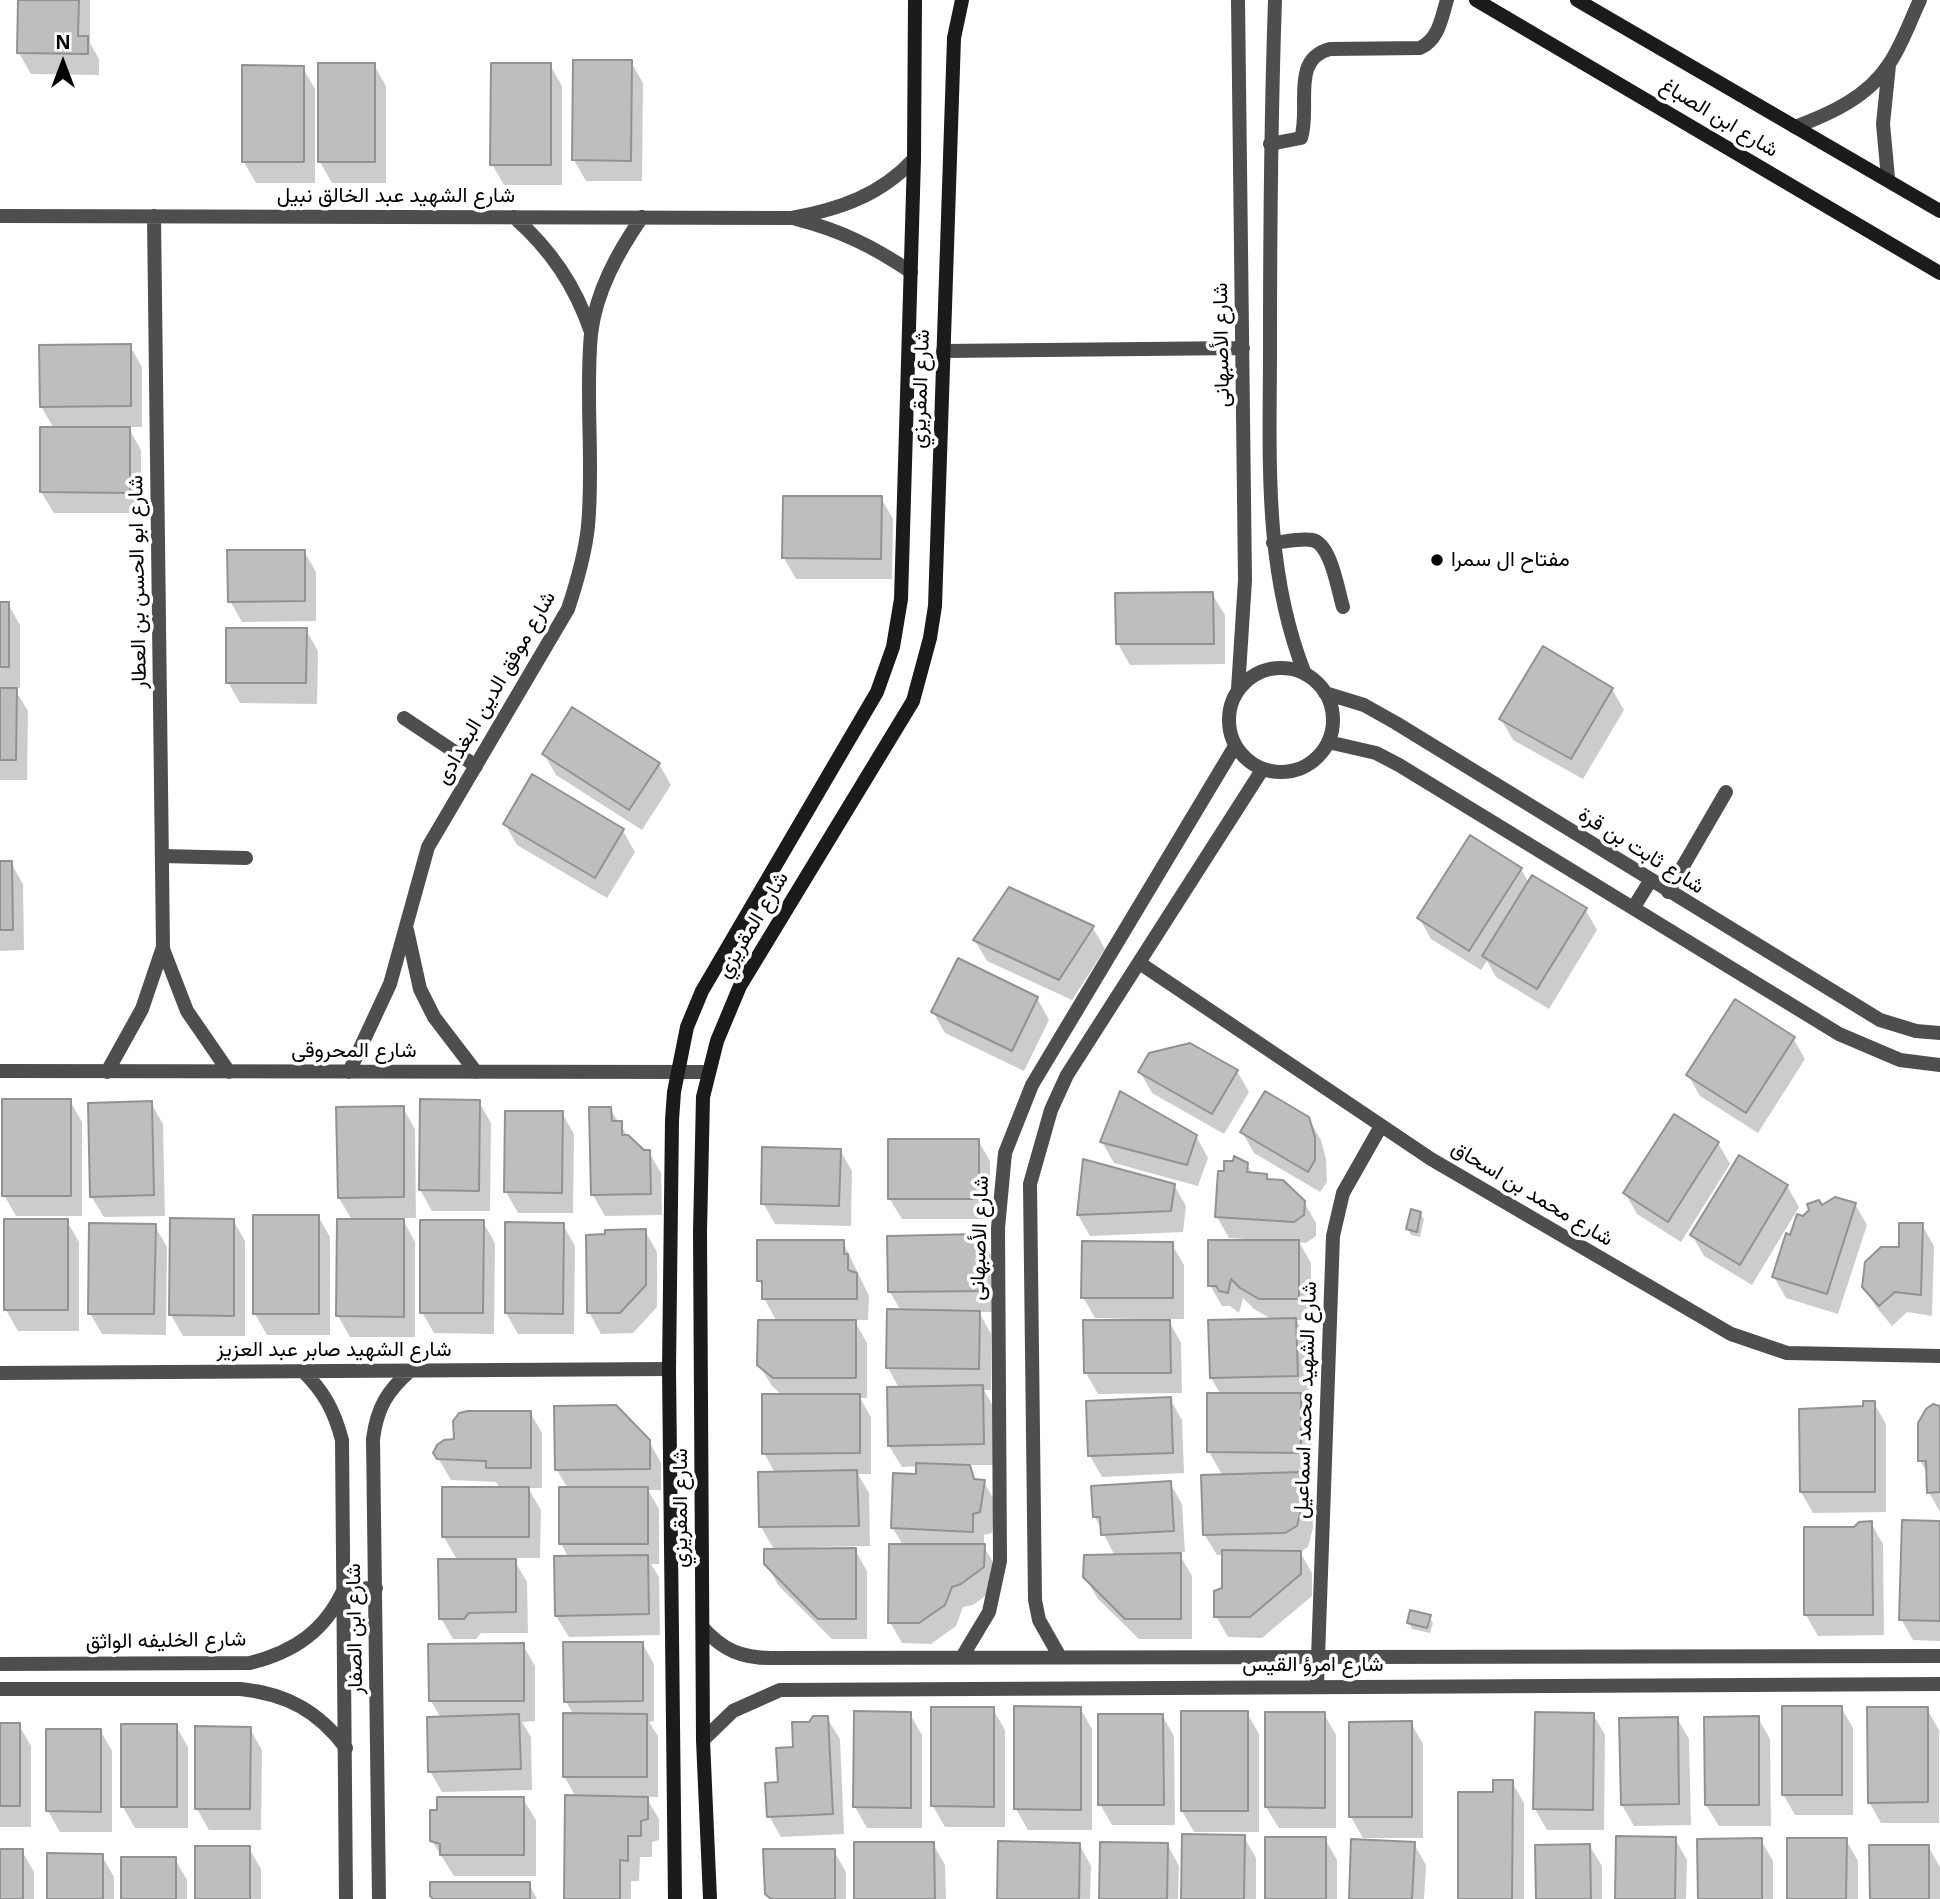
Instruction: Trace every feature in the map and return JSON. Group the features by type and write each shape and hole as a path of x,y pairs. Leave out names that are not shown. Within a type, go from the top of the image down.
{"street":[{"name":"شارع المقريزي","path":"678,1897 669,1369 672,1120 687,1027 702,990 877,692 890,658 901,599 914,159 915,0"},
{"name":"شارع المقريزي","path":"707,1897 703,1740 700,1219 701,1125 708,1072 727,1013 740,986 913,701 930,638 935,606 954,38 962,0"},
{"name":"شارع الأصبهانى","path":"1238,0 1245,580 1238,689"},
{"path":"1275,0 1270,144 1270,489 1273,543 1283,610 1305,674 1325,693 1332,709 1333,726 1322,753 1301,769 1288,772 1262,770 1246,760 1235,746 1228,727 1230,707 1238,689 1249,679 1276,668 1305,674"},
{"path":"1270,144 1301,138 1305,74 1308,62 1317,52 1330,49 1420,48 1430,43 1436,35 1447,0"},
{"name":"شارع ابن الصباغ","path":"1476,0 1940,273"},
{"name":"شارع ابن الصباغ","path":"1577,0 1888,178 1940,211"},
{"path":"1888,178 1883,124 1889,65 1920,0"},
{"path":"1795,127 1847,104 1889,65"},
{"name":"شارع الشهيد عبد الخالق نبيل","path":"0,216 792,218 843,206 865,197 901,173 914,159"},
{"name":"شارع ابو الحسن بن العطار","path":"107,1072 142,1009 163,947 154,216"},
{"name":"شارع موفق الدين البغدادى","path":"514,217 536,236 570,281 591,333"},
{"name":"شارع موفق الدين البغدادى","path":"349,1072 390,984 428,847 568,609 581,568 588,525 591,333 610,272 642,217"},
{"name":"شارع الشهيد عبد الخالق نبيل","path":"792,218 848,234 875,247 911,272"},
{"path":"943,351 1243,348"},
{"path":"1273,543 1310,539 1319,542 1326,549 1343,607"},
{"name":"شارع ثابت بن قرة","path":"1325,693 1364,705 1396,723 1880,1020 1916,1031 1940,1033"},
{"path":"404,718 476,766"},
{"path":"1328,742 1364,750 1399,765 1849,1039 1900,1059 1940,1065"},
{"name":"شارع الأصبهانى","path":"962,1657 989,1612 1000,1561 998,1228 1005,1153 1032,1085 1235,746"},
{"path":"1060,1657 1040,1620 1034,1590 1030,1184 1051,1110 1067,1075 1141,964 1262,770"},
{"path":"1668,892 1727,792"},
{"path":"162,856 246,858"},
{"path":"1634,907 1650,881"},
{"name":"شارع موفق الدين البغدادى","path":"406,928 420,989 434,1017 476,1072"},
{"name":"شارع ابو الحسن بن العطار","path":"163,947 187,1011 229,1072"},
{"name":"شارع محمد بن اسحاق","path":"1141,964 1381,1126 1537,1223 1731,1334 1787,1353 1940,1356"},
{"name":"شارع المحروقى","path":"0,1072 708,1072"},
{"name":"شارع الشهيد محمد اسماعيل","path":"1317,1686 1333,1236 1343,1193 1381,1126"},
{"name":"شارع الشهيد صابر عبد العزيز","path":"0,1373 669,1369"},
{"name":"شارع ابن الصفار","path":"303,1371 322,1390 335,1414 342,1440 346,1899"},
{"name":"شارع ابن الصفار","path":"379,1899 373,1439 377,1412 390,1389 410,1371"},
{"path":"344,1589 376,1588"},
{"name":"شارع الخليفه الواثق","path":"0,1664 250,1663 278,1656 304,1642 325,1622 344,1589"},
{"name":"شارع امرؤ القيس","path":"703,1628 716,1642 732,1653 751,1658 1940,1656"},
{"name":"شارع امرؤ القيس","path":"703,1740 733,1712 780,1690 1940,1684"},
{"path":"0,1689 241,1689 266,1692 290,1699 312,1712 331,1728 346,1748"}],"building":[{"path":"18,0 79,0 78,36 88,36 88,54 17,53"},
{"path":"573,60 632,60 631,161 572,160"},
{"path":"318,63 375,63 375,162 318,162"},
{"path":"491,63 551,63 551,165 490,165"},
{"path":"242,65 304,66 304,162 242,162"},
{"path":"131,344 131,406 40,407 39,345"},
{"path":"40,427 130,427 130,493 40,492"},
{"path":"783,496 882,496 881,559 782,558"},
{"path":"227,550 305,550 305,601 228,602"},
{"path":"1213,592 1214,644 1116,644 1115,593"},
{"path":"0,602 9,602 9,667 0,667"},
{"path":"226,628 307,628 306,683 226,683"},
{"path":"1543,646 1613,688 1571,759 1499,719"},
{"path":"0,688 17,688 16,760 0,760"},
{"path":"572,707 660,763 629,810 542,754"},
{"path":"532,774 624,829 595,878 503,824"},
{"path":"1470,835 1522,868 1469,951 1417,918"},
{"path":"0,861 12,861 13,930 0,930"},
{"path":"1532,875 1587,908 1537,989 1482,956"},
{"path":"1009,887 1094,926 1059,980 973,940"},
{"path":"958,958 1038,997 1012,1051 931,1012"},
{"path":"1735,999 1795,1037 1746,1113 1686,1075"},
{"path":"1190,1043 1238,1070 1212,1114 1138,1072 1149,1053"},
{"path":"1120,1091 1197,1135 1187,1165 1100,1142"},
{"path":"1265,1091 1309,1117 1315,1137 1315,1160 1308,1172 1240,1132"},
{"path":"2,1099 71,1099 71,1196 2,1196"},
{"path":"420,1099 480,1100 479,1191 419,1190"},
{"path":"152,1101 154,1195 90,1197 88,1103"},
{"path":"404,1106 404,1197 338,1198 336,1107"},
{"path":"589,1107 611,1107 612,1121 622,1121 622,1135 628,1135 644,1150 650,1150 651,1194 591,1195"},
{"path":"505,1111 563,1111 562,1193 504,1192"},
{"path":"1674,1114 1719,1142 1668,1222 1623,1193"},
{"path":"888,1139 979,1139 979,1199 888,1199"},
{"path":"762,1147 841,1149 839,1206 761,1204"},
{"path":"1739,1155 1788,1185 1740,1265 1690,1235"},
{"path":"1234,1156 1248,1163 1247,1172 1267,1174 1267,1179 1283,1180 1305,1201 1304,1215 1294,1222 1215,1217 1218,1171 1224,1171 1224,1161 1233,1161"},
{"path":"1083,1159 1175,1184 1171,1211 1077,1215"},
{"path":"1835,1197 1856,1203 1827,1294 1772,1277 1786,1233 1790,1235 1797,1214 1803,1216 1809,1210 1807,1204 1819,1200 1822,1205"},
{"path":"1411,1209 1421,1212 1417,1232 1406,1229"},
{"path":"253,1215 319,1215 319,1314 253,1314"},
{"path":"170,1218 234,1219 234,1316 169,1315"},
{"path":"4,1219 68,1219 68,1310 4,1310"},
{"path":"337,1219 404,1219 404,1317 336,1316"},
{"path":"420,1220 484,1220 483,1313 420,1313"},
{"path":"505,1222 564,1223 563,1314 505,1313"},
{"path":"89,1223 156,1224 154,1314 88,1314"},
{"path":"1899,1223 1923,1223 1921,1295 1895,1292 1879,1306 1862,1287 1865,1262 1881,1247 1899,1247"},
{"path":"646,1229 646,1285 620,1313 587,1313 586,1235 605,1234 605,1230"},
{"path":"981,1234 982,1291 888,1292 887,1236"},
{"path":"757,1240 844,1240 844,1254 848,1254 848,1270 857,1273 857,1299 762,1299 762,1281 757,1281"},
{"path":"1208,1240 1299,1240 1299,1299 1259,1299 1231,1279 1228,1293 1219,1291 1216,1286 1208,1286"},
{"path":"1082,1241 1173,1242 1173,1298 1081,1298"},
{"path":"887,1309 980,1311 979,1369 886,1368"},
{"path":"1296,1318 1298,1376 1210,1378 1208,1320"},
{"path":"758,1320 856,1320 856,1378 773,1378 757,1365"},
{"path":"1083,1320 1170,1320 1171,1373 1084,1373"},
{"path":"983,1385 984,1444 888,1446 887,1387"},
{"path":"1207,1393 1301,1393 1301,1453 1207,1452"},
{"path":"762,1394 860,1394 860,1453 762,1454"},
{"path":"1171,1397 1173,1453 1088,1456 1086,1401"},
{"path":"1863,1401 1875,1401 1875,1492 1800,1492 1799,1409 1863,1406"},
{"path":"1933,1404 1940,1406 1940,1492 1927,1493 1926,1461 1918,1461 1918,1423 1926,1409"},
{"path":"616,1405 650,1440 650,1469 555,1470 554,1406"},
{"path":"531,1411 531,1468 486,1468 486,1461 437,1459 433,1453 437,1445 444,1440 454,1439 453,1421 459,1413"},
{"path":"916,1463 970,1465 974,1479 985,1480 980,1512 973,1514 973,1532 891,1528 893,1473 916,1474"},
{"path":"857,1470 859,1526 759,1527 758,1472"},
{"path":"1301,1472 1302,1506 1297,1526 1285,1533 1203,1535 1201,1475"},
{"path":"1171,1481 1174,1531 1101,1535 1100,1517 1093,1517 1091,1486"},
{"path":"442,1487 529,1487 529,1537 442,1537"},
{"path":"559,1487 648,1487 648,1544 559,1544"},
{"path":"1902,1520 1940,1521 1940,1621 1899,1620"},
{"path":"1872,1521 1873,1615 1804,1615 1804,1527 1854,1527 1859,1522"},
{"path":"889,1544 985,1544 984,1567 961,1584 952,1587 945,1605 919,1623 888,1623"},
{"path":"856,1548 856,1619 818,1619 764,1564 764,1549"},
{"path":"1222,1550 1301,1551 1301,1574 1250,1617 1214,1617 1214,1591 1222,1588"},
{"path":"1181,1553 1181,1619 1125,1619 1083,1577 1084,1555"},
{"path":"648,1555 649,1614 555,1616 554,1556"},
{"path":"438,1559 516,1559 516,1612 469,1613 464,1619 439,1619"},
{"path":"1410,1610 1431,1615 1427,1628 1407,1623"},
{"path":"563,1642 643,1642 643,1701 564,1702"},
{"path":"524,1643 524,1701 429,1701 428,1644"},
{"path":"1014,1706 1081,1707 1081,1810 1014,1809"},
{"path":"1782,1706 1842,1706 1842,1795 1782,1795"},
{"path":"931,1707 994,1707 994,1807 931,1806"},
{"path":"1867,1707 1928,1707 1928,1802 1868,1803"},
{"path":"854,1711 911,1712 911,1808 853,1807"},
{"path":"1181,1711 1248,1711 1248,1811 1181,1811"},
{"path":"1265,1712 1325,1712 1325,1808 1265,1807"},
{"path":"1535,1712 1594,1713 1593,1810 1533,1809"},
{"path":"563,1713 647,1714 647,1777 563,1777"},
{"path":"519,1714 521,1769 428,1772 427,1717"},
{"path":"1098,1714 1163,1714 1164,1805 1098,1805"},
{"path":"813,1716 828,1716 833,1814 767,1817 765,1783 778,1782 776,1748 793,1747 792,1722 809,1722"},
{"path":"1759,1716 1759,1805 1705,1805 1704,1717"},
{"path":"1678,1717 1679,1804 1621,1805 1619,1718"},
{"path":"1412,1721 1412,1817 1349,1817 1349,1722"},
{"path":"0,1723 20,1723 20,1806 0,1806"},
{"path":"121,1724 177,1724 177,1807 121,1807"},
{"path":"195,1726 251,1727 250,1809 195,1809"},
{"path":"46,1729 101,1729 101,1812 46,1811"},
{"path":"1493,1780 1513,1780 1512,1899 1458,1899 1458,1792 1493,1792"},
{"path":"565,1795 648,1797 648,1819 641,1821 641,1836 628,1836 628,1861 620,1860 620,1899 564,1899"},
{"path":"437,1797 524,1797 524,1855 440,1855 440,1844 430,1841 430,1810 437,1810"},
{"path":"1182,1834 1245,1835 1244,1899 1181,1899"},
{"path":"1616,1836 1676,1837 1675,1899 1615,1899"},
{"path":"1265,1837 1326,1837 1326,1899 1265,1899"},
{"path":"1762,1838 1762,1899 1698,1899 1697,1839"},
{"path":"1787,1838 1847,1838 1846,1899 1787,1899"},
{"path":"1351,1839 1415,1842 1412,1899 1349,1899"},
{"path":"998,1841 1080,1843 1079,1899 997,1899"},
{"path":"854,1842 934,1842 935,1899 854,1899"},
{"path":"1100,1842 1168,1843 1167,1899 1099,1899"},
{"path":"1590,1844 1591,1899 1536,1899 1535,1845"},
{"path":"1869,1845 1929,1845 1929,1899 1870,1899"},
{"path":"195,1846 250,1846 250,1899 195,1899"},
{"path":"0,1849 23,1849 23,1899 0,1899"},
{"path":"763,1849 835,1849 835,1899 771,1899 765,1894"},
{"path":"47,1853 103,1854 103,1899 47,1899"},
{"path":"121,1857 176,1857 176,1899 121,1899"},
{"path":"430,1882 530,1882 530,1899 433,1899 430,1896"}],"place":[{"name":"مفتاح ال سمرا","path":"1437,560"}]}
